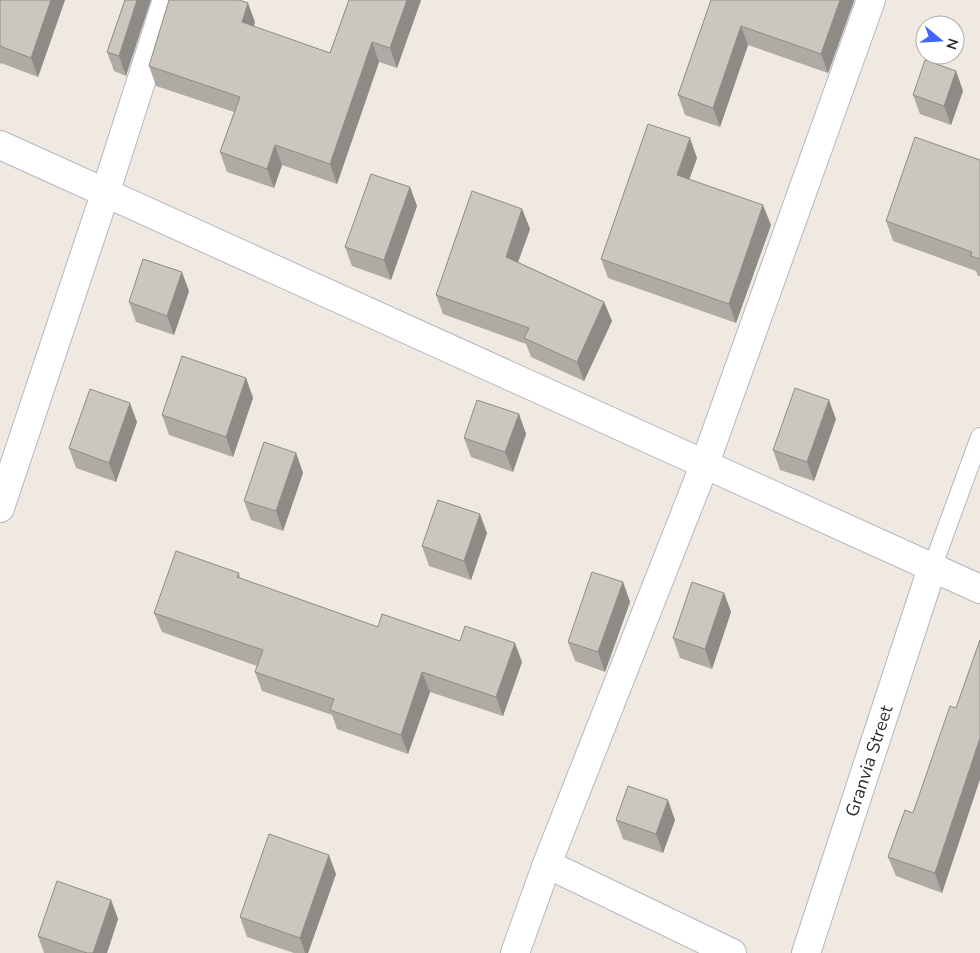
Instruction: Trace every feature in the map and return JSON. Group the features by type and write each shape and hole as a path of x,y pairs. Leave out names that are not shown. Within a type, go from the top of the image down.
{"street":[{"path":"0,508 105,194 167,0"},
{"path":"515,953 547,864 704,466 871,0"},
{"path":"0,145 704,466 980,589"},
{"name":"Granvia Street","path":"806,953 932,568"},
{"path":"547,864 732,953"}],"lane":[{"path":"932,568 980,437"}],"building":[{"path":"0,0 51,0 31,58 0,46"},
{"path":"125,0 137,0 119,56 107,52"},
{"path":"169,0 239,0 248,3 242,22 330,53 349,0 407,0 390,48 372,42 330,164 275,145 267,169 220,152 240,97 149,66"},
{"path":"711,0 840,0 821,54 741,26 713,108 678,95"},
{"path":"923,65 939,65 956,71 944,106 913,95"},
{"path":"648,124 690,138 677,175 763,205 729,304 601,259"},
{"path":"915,137 980,160 980,259 971,256 972,252 886,221"},
{"path":"371,174 410,187 384,260 345,247"},
{"path":"472,191 522,209 506,257 604,302 577,362 524,338 529,328 436,295"},
{"path":"143,259 182,272 167,316 129,302"},
{"path":"182,356 246,378 226,437 162,415"},
{"path":"795,388 829,400 807,462 773,450"},
{"path":"90,389 130,403 109,463 69,448"},
{"path":"477,400 519,414 505,452 464,438"},
{"path":"264,442 296,453 276,511 244,501"},
{"path":"438,500 480,514 464,561 422,546"},
{"path":"176,551 239,573 237,577 378,627 382,614 460,641 465,626 515,643 496,697 422,672 401,735 330,710 334,699 255,672 263,650 154,613"},
{"path":"592,572 623,582 598,652 568,642"},
{"path":"692,582 724,593 705,649 673,638"},
{"path":"980,640 980,738 935,873 888,857 905,810 913,813 950,706 956,708"},
{"path":"628,786 668,800 656,834 616,820"},
{"path":"269,834 329,855 300,938 240,917"},
{"path":"57,881 111,900 93,953 87,953 38,936"}]}
